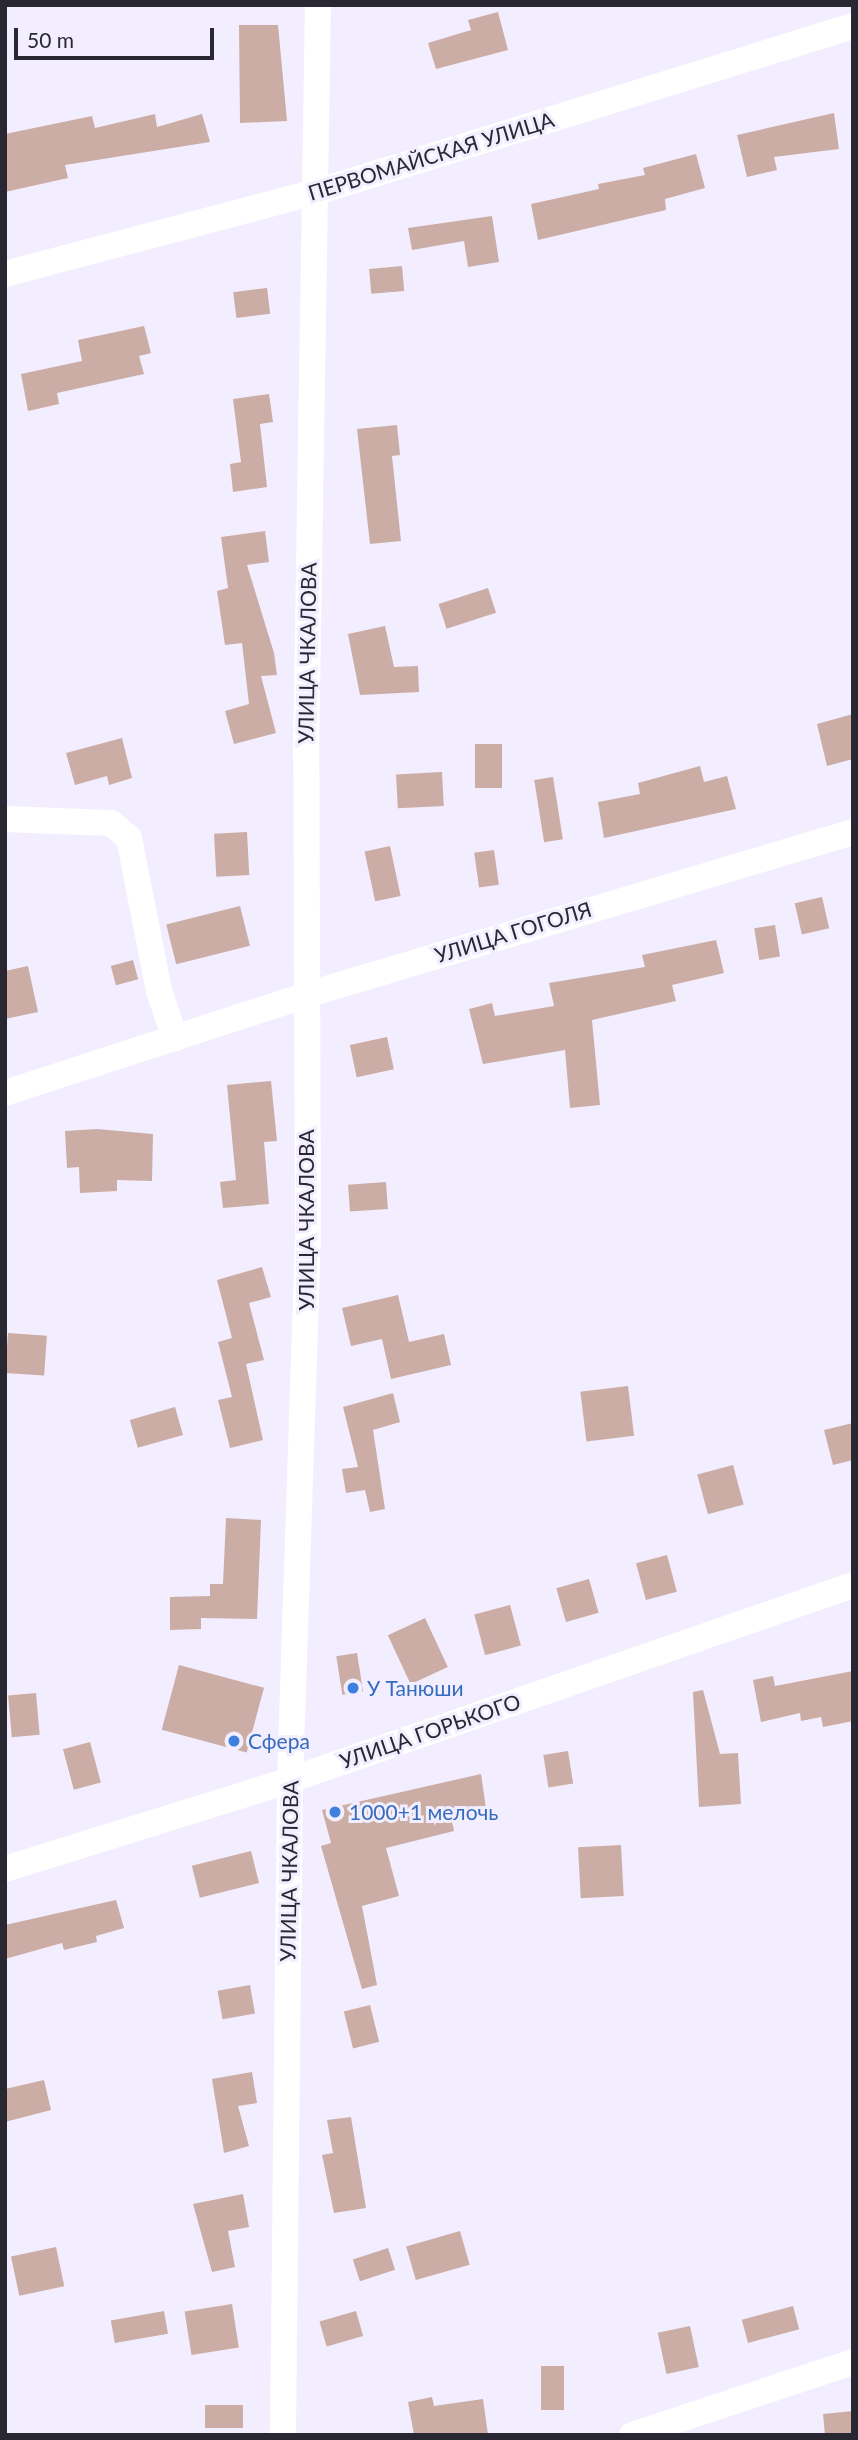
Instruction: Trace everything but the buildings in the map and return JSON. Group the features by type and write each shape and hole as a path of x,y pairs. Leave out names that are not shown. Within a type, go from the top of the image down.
{"street":[{"name":"УЛИЦА ЧКАЛОВА","path":"283,2435 289,1780 308,1237 306,995 318,5"},
{"name":"ПЕРВОМАЙСКАЯ УЛИЦА","path":"5,274 316,192 853,26"},
{"path":"5,819 111,823 129,838 159,991 175,1038"},
{"name":"УЛИЦА ГОГОЛЯ","path":"5,1093 306,995 853,832"},
{"name":"УЛИЦА ГОРЬКОГО","path":"5,1869 289,1780 853,1585"},
{"path":"632,2435 853,2362"}],"place":[{"name":"У Танюши","path":"353,1688"},
{"name":"Сфера","path":"234,1741"},
{"name":"1000+1 мелочь","path":"335,1812"}]}
